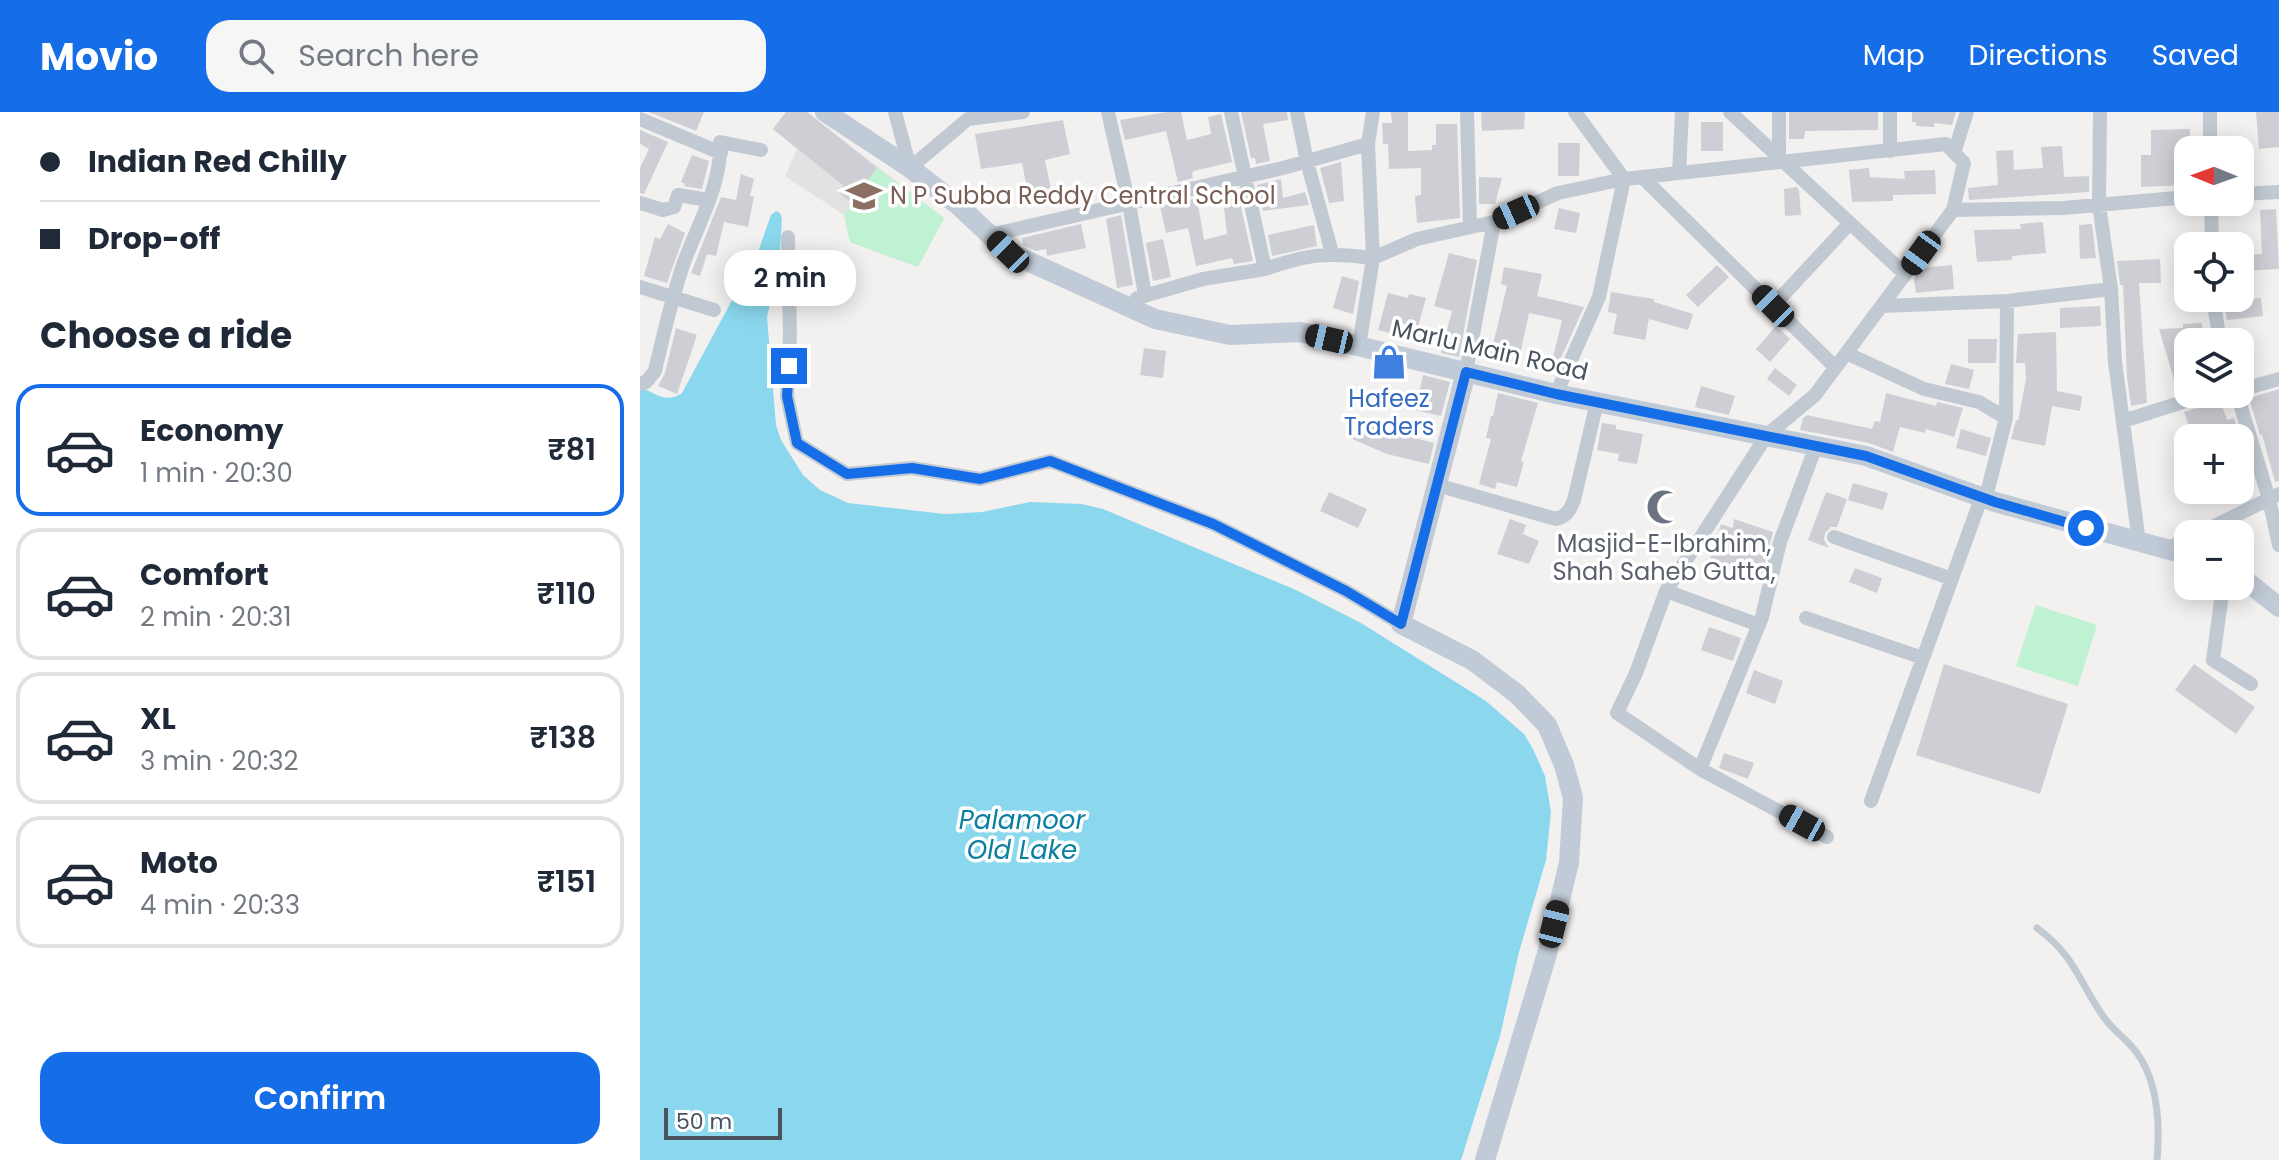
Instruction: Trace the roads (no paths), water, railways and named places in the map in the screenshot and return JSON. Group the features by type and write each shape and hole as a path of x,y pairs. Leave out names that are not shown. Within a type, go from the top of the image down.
{"street":[{"name":"Marlu Main Road","path":"825,112 910,168 958,205 1008,252 1155,319 1230,335 1300,332 1556,394 1866,456 1995,502 2174,551"},
{"path":"895,112 910,168 968,119 1023,112"},
{"path":"1108,112 1145,295"},
{"path":"1231,112 1265,269"},
{"path":"1297,112 1332,253"},
{"path":"1359,346 1373,258 1368,144 1373,112"},
{"path":"1467,112 1470,226"},
{"path":"1556,394 1599,297 1624,179 1575,112"},
{"path":"1679,173 1682,112"},
{"path":"1730,112 1905,274"},
{"path":"1779,112 1782,160"},
{"path":"1890,112 1890,151"},
{"path":"1954,153 1967,112"},
{"path":"2100,112 2099,205 2111,289 2115,362 2139,542"},
{"path":"2210,112 2210,136"},
{"path":"640,119 721,153"},
{"path":"640,384 646,382 655,371 673,298 709,200 721,153 720,142 761,150"},
{"path":"990,235 1244,178 1368,144"},
{"path":"1120,303 1203,279 1265,269 1304,256 1332,253 1373,258 1417,239 1494,222 1558,193 1624,179 1946,144 1964,163 1953,210 1815,395 1767,435 1666,591 1636,673 1617,713 1700,769 1827,837"},
{"path":"1642,177 1835,367"},
{"path":"2254,193 2279,192"},
{"path":"640,203 663,210 674,207 678,195 709,200"},
{"path":"1953,210 2099,205 2174,198"},
{"path":"1401,624 1466,372 1494,222"},
{"path":"1773,306 1850,223"},
{"path":"788,237 790,336 787,396 797,443 847,474 912,468 980,479 1050,461 1213,524 1346,591 1401,624 1472,660 1517,694 1547,725 1564,765 1573,798 1569,863 1547,954 1485,1160"},
{"path":"640,287 714,310"},
{"path":"1882,306 2007,301 2111,289"},
{"path":"1871,801 1984,496 2006,418 2007,301"},
{"path":"1846,353 1924,389 1979,402 2006,418"},
{"path":"2254,387 2279,379"},
{"path":"1437,485 1556,519 1563,517 1574,500 1597,402"},
{"path":"2123,421 2174,405"},
{"path":"2243,408 2274,497 2279,545"},
{"path":"1700,769 1759,625 1780,542 1816,446"},
{"path":"2227,520 2274,497"},
{"path":"1834,537 1952,579"},
{"path":"2166,549 2174,545"},
{"path":"2254,587 2279,607"},
{"path":"1666,591 1759,625"},
{"path":"2221,600 2213,660 2251,684"},
{"path":"1806,618 1923,658"}],"lane":[{"path":"2037,928 2059,944 2075,965 2105,1018 2138,1054 2152,1085 2157,1118 2157,1160"}],"water":[{"name":"Palamoor Old Lake","path":"776,211 782,219 779,265 767,317 776,425 781,440 803,475 820,490 848,503 945,514 982,512 1030,502 1082,504 1103,509 1296,590 1361,623 1486,701 1524,734 1545,776 1551,812 1546,860 1519,952 1500,1036 1461,1160 640,1160 640,386 666,398 682,393 758,252 771,215"}],"place":[{"name":"N P Subba Reddy Central School","path":"864,196"},
{"name":"Hafeez Traders","path":"1389,362"},
{"name":"Masjid-E-Ibrahim, Shah Saheb Gutta,","path":"1664,507"}]}
